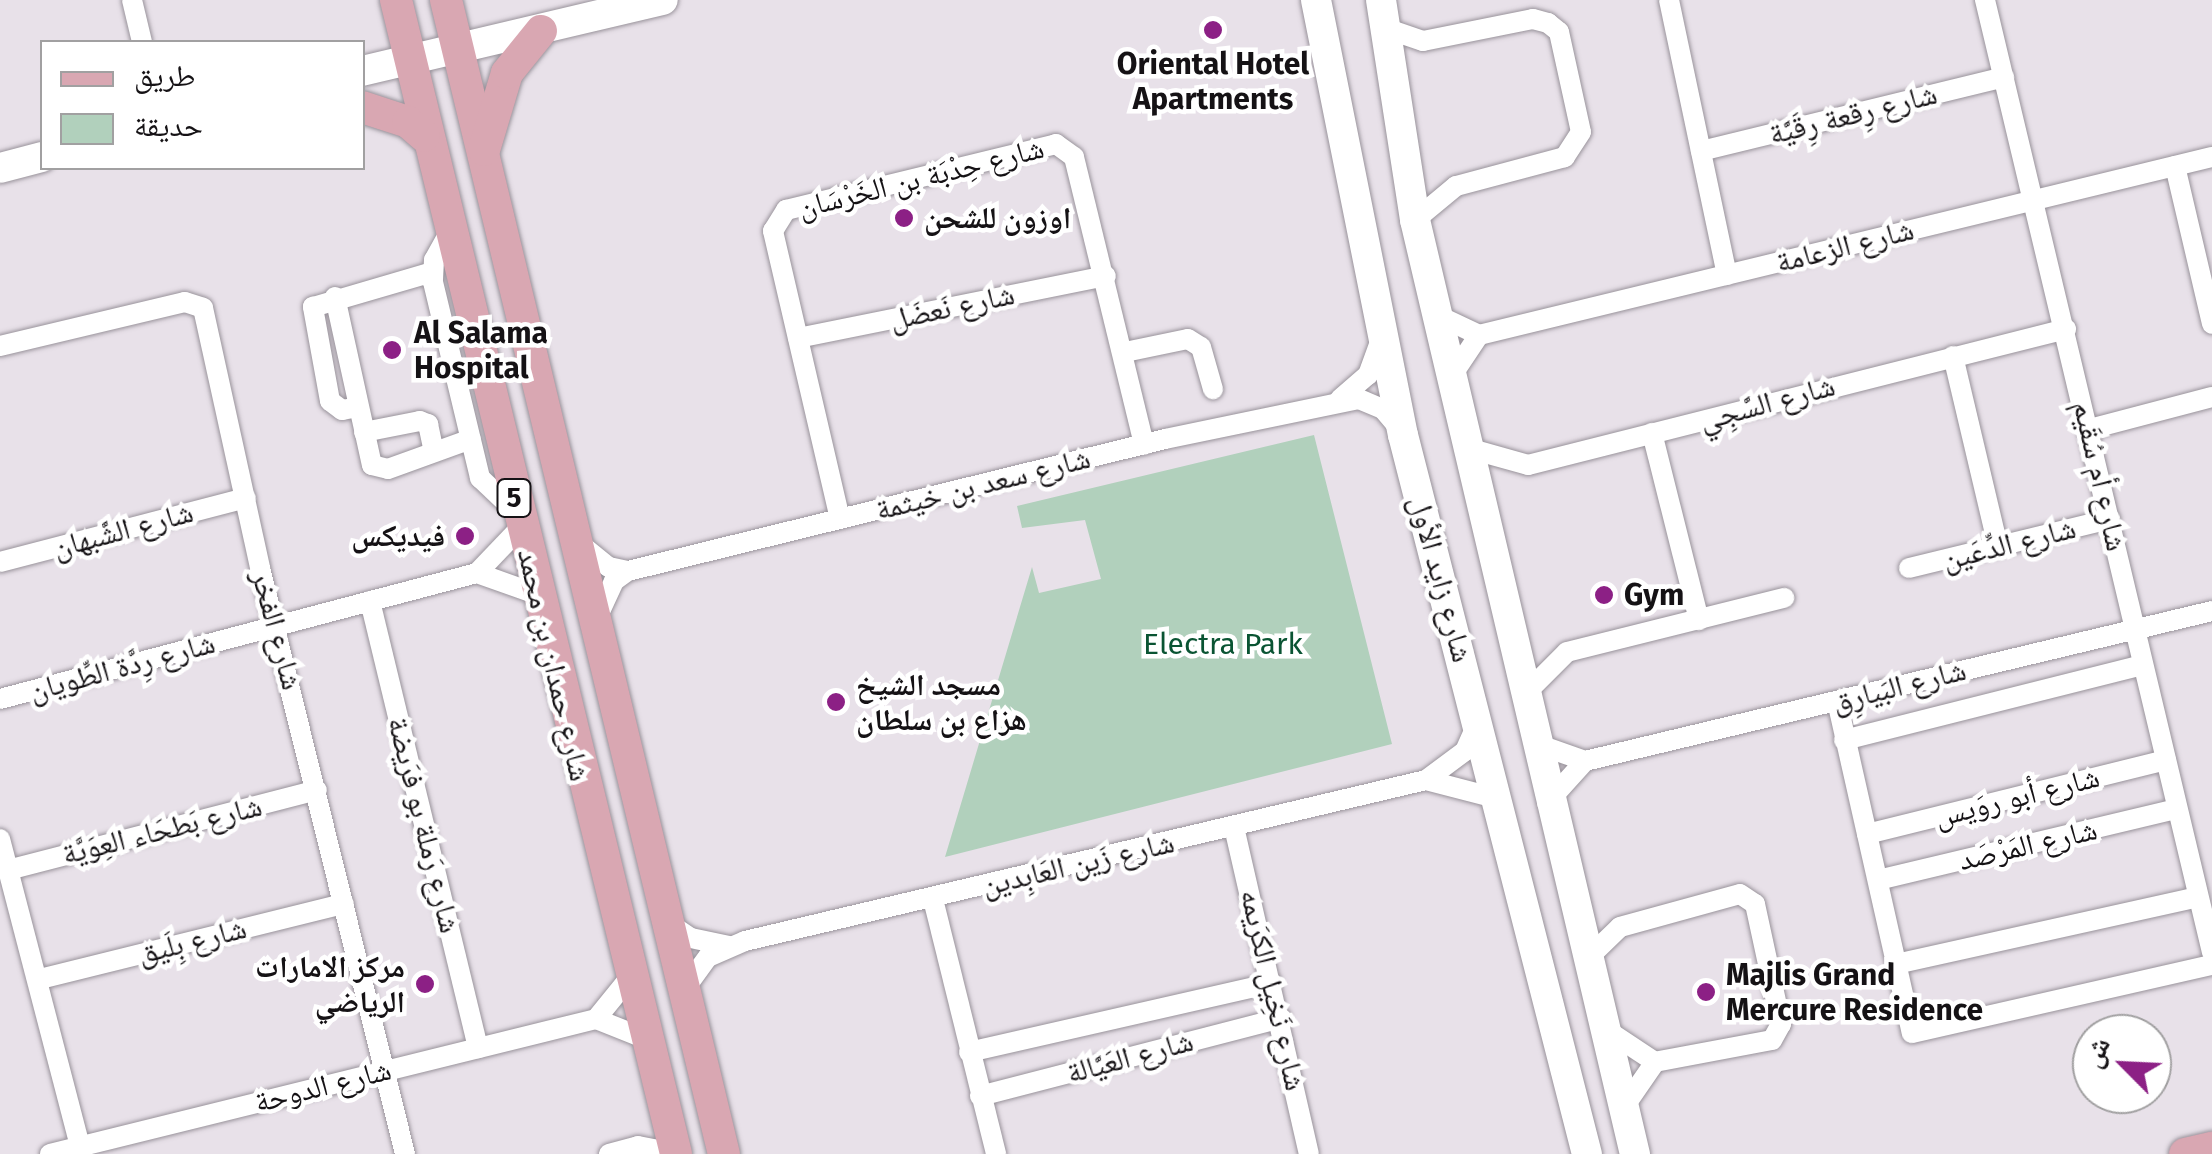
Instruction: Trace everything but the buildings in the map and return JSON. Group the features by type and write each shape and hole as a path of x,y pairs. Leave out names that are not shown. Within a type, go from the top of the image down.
{"main road":[{"name":"شارع حمدان بن محمد","path":"396,0 427,148 676,1154"},
{"name":"شارع حمدان بن محمد","path":"446,0 724,1154"},
{"path":"365,70 663,0"},
{"name":"شارع زايد الأول","path":"1319,14 1381,340 1586,1154"},
{"name":"شارع زايد الأول","path":"1383,14 1415,220 1534,743 1635,1154"},
{"path":"365,108 408,122 427,148 453,139 482,160 500,86 540,30"},
{"path":"0,168 40,158"},
{"path":"2185,1154 2212,1148"}],"street":[{"path":"132,0 142,40"},
{"path":"1669,0 1727,275"},
{"name":"شارع أم سُقَيم","path":"1986,0 2212,952"},
{"path":"1383,14 1423,41 1533,19 1559,32 1580,132 1575,149 1456,186 1415,220"},
{"name":"شارع رِقعة رِقَيَّة","path":"1701,151 2004,77"},
{"name":"شارع حِدْبَة بن الخَرْسَان","path":"840,519 773,231 786,210 1056,144 1074,157 1126,352 1144,444"},
{"name":"شارع الزعامة","path":"1479,335 2212,156"},
{"path":"2174,166 2212,324"},
{"path":"449,233 432,272 471,439 486,488 520,521"},
{"path":"432,272 335,297 312,310 323,366 332,404 358,407 369,460 383,470 423,458 433,448 471,439"},
{"name":"شارع نَعضَل","path":"798,338 1106,276"},
{"name":"شارع الفخر","path":"0,346 185,302 203,308 405,1154"},
{"path":"1439,316 1479,335 1451,377"},
{"name":"شارع السَّجِي","path":"1470,449 1528,466 2066,329"},
{"path":"1126,352 1188,339 1202,347 1213,389"},
{"path":"1339,400 1368,375 1381,340"},
{"path":"1953,356 1998,547"},
{"path":"2090,429 2212,398"},
{"path":"1339,400 1372,402 1404,435"},
{"name":"شارع سعد بن خيثمة","path":"628,571 1339,400"},
{"path":"364,432 420,420 428,424 433,448"},
{"path":"1652,433 1699,620"},
{"name":"شارع الشَّبهان","path":"0,562 246,498"},
{"name":"شارع الدِّعَين","path":"1909,568 2110,519"},
{"name":"شارع رِدَّة الطِّويان","path":"0,699 476,572 520,521"},
{"path":"574,538 594,558 628,571"},
{"path":"596,622 614,581 628,571"},
{"path":"476,572 536,594"},
{"path":"1523,696 1567,652 1784,598"},
{"name":"شارع رَملة بو فرَيضة","path":"370,601 478,1048"},
{"name":"شارع البَيارِق","path":"1585,761 2212,611"},
{"path":"1844,740 2143,665"},
{"path":"1836,700 1912,1033 2212,965"},
{"name":"شارع زَين العَابِدين","path":"686,987 708,957 729,946 1426,780 1464,752 1478,721"},
{"path":"1534,743 1585,761 1548,802"},
{"name":"شارع أبو روَيس","path":"1867,834 2166,760"},
{"name":"شارع زَين العَابِدين","path":"1426,780 1496,798"},
{"name":"شارع بَطحَاء العِوَيَّة","path":"8,870 317,790"},
{"name":"شارع المَرْصَد","path":"1878,880 2177,810"},
{"name":"شارع نَخِيل الكرَيمه","path":"1234,827 1281,1018 1308,1154"},
{"path":"0,839 40,979 81,1150"},
{"path":"1586,960 1620,927 1740,894 1754,904 1778,1034 1772,1040 1655,1062 1605,1029"},
{"path":"1896,964 2198,896"},
{"path":"933,899 996,1154"},
{"name":"شارع بِلَيق","path":"40,979 344,904"},
{"path":"1573,905 1620,927"},
{"name":"شارع زَين العَابِدين","path":"670,924 691,938 729,946"},
{"path":"630,976 596,1019 646,1039"},
{"name":"شارع العَيَّالة","path":"969,1052 1272,983"},
{"name":"شارع العَيَّالة","path":"980,1096 1281,1018"},
{"name":"شارع الدوحة","path":"50,1154 81,1150 596,1019"},
{"path":"1624,1108 1655,1062"},
{"path":"609,1154 638,1146 667,1120"},
{"path":"638,1146 676,1154"}],"green space":[{"name":"Electra Park","path":"1314,435 1392,744 945,857 1032,567 1039,593 1101,579 1085,520 1022,528 1017,506"}],"place":[{"name":"Oriental Hotel Apartments","path":"1213,30"},
{"name":"اوزون للشحن","path":"904,218"},
{"name":"Al Salama Hospital","path":"392,350"},
{"name":"فيديكس","path":"465,536"},
{"name":"Gym","path":"1604,595"},
{"name":"مسجد الشيخ هزاع بن سلطان","path":"836,702"},
{"name":"مركز الامارات الرياضي","path":"425,984"},
{"name":"Majlis Grand Mercure Residence","path":"1706,992"}]}
